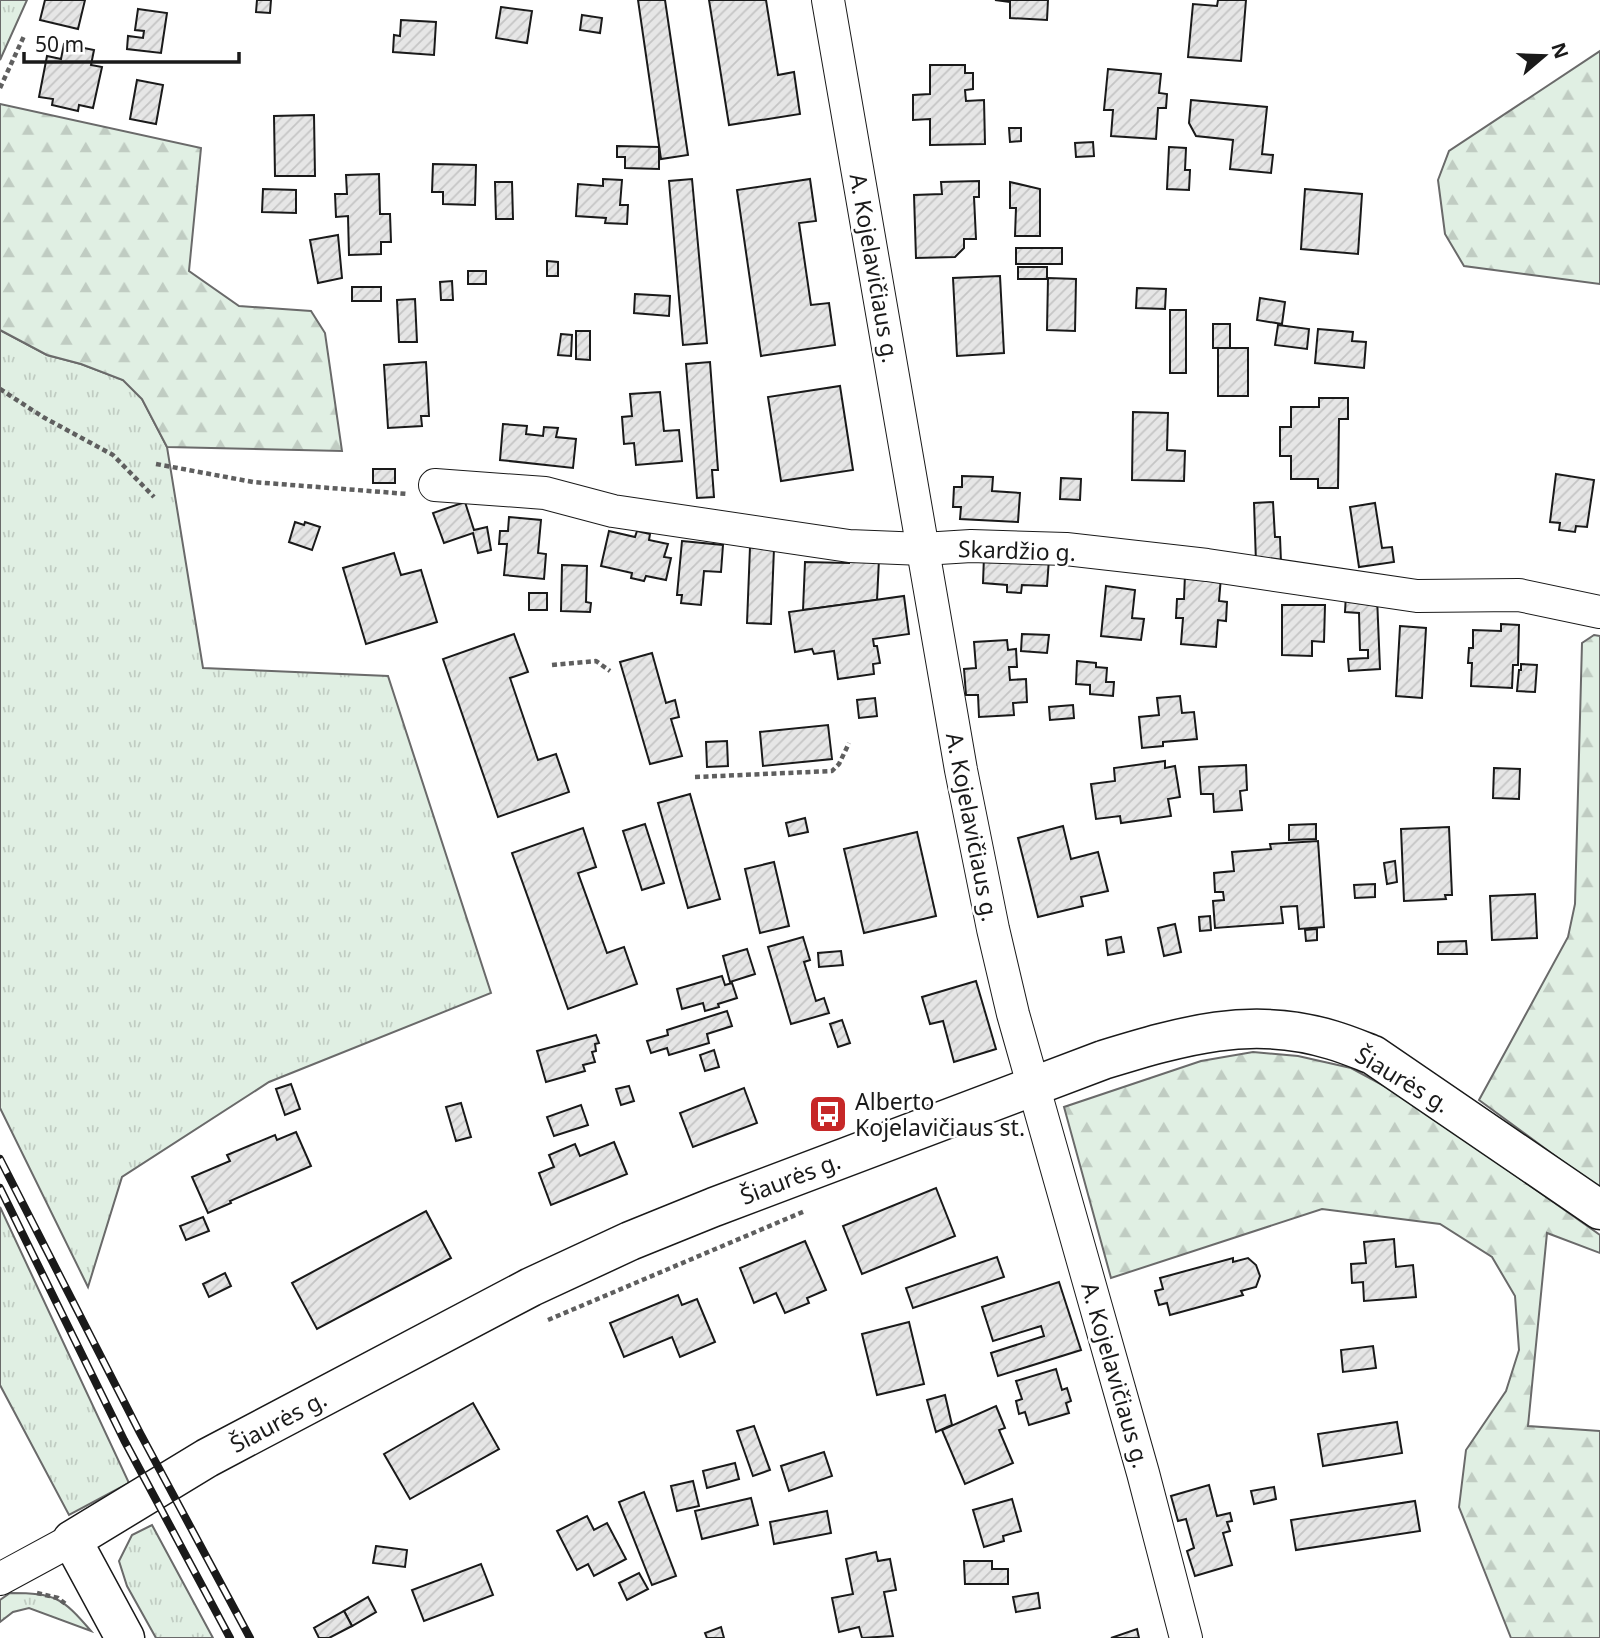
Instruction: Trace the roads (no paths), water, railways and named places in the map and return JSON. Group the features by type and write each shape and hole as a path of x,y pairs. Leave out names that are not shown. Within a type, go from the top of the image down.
{"main road":[{"name":"Šiaurės g.","path":"72,1540 207,1458 544,1281 630,1241 1103,1060 1176,1038 1229,1028 1264,1028 1295,1031 1332,1040 1373,1055 1600,1210"},
{"path":"72,1540 125,1638"}],"street":[{"name":"A. Kojelavičiaus g.","path":"828,0 961,770 993,929 1013,1014 1149,1493 1186,1638"},
{"name":"Skardžio g.","path":"427,490 545,493 613,511 849,546 1066,549 1207,565 1417,596 1519,595 1600,612"},
{"name":"Šiaurės g.","path":"12,1586 72,1540"}],"railway":[{"path":"0,1159 140,1433 250,1638"},
{"path":"0,1188 124,1440 230,1638"}],"place":[{"name":"Alberto Kojelavičiaus st.","path":"828,1114"}]}
